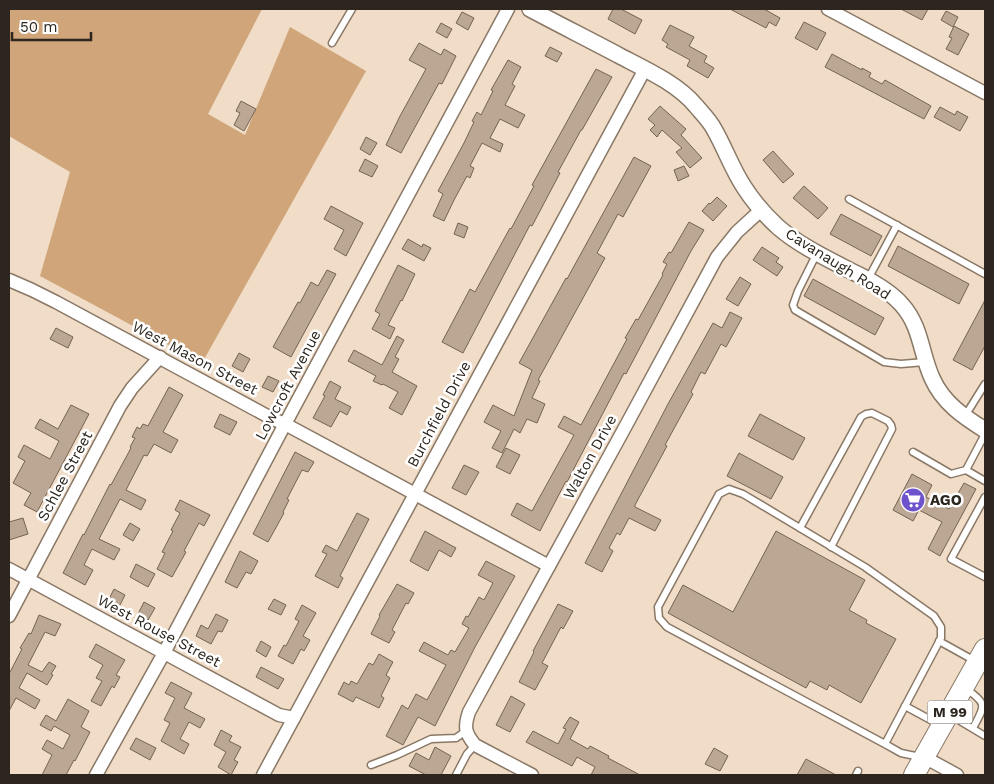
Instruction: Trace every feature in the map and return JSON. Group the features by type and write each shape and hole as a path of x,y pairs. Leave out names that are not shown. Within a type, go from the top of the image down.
{"main road":[{"name":"M 99","path":"914,775 964,688 981,663"}],"street":[{"name":"Lowcroft Avenue","path":"96,775 164,653 508,9"},
{"name":"Cavanaugh Road","path":"530,9 645,69 675,87 694,104 714,128 728,159 744,187 761,210 779,228 795,240 889,293 903,306 914,322 932,378 941,393 951,406 985,432"},
{"path":"828,9 985,93"},
{"name":"Burchfield Drive","path":"263,775 645,69"},
{"name":"Walton Drive","path":"466,731 469,712 717,257 737,232 761,210"},
{"name":"West Mason Street","path":"9,280 32,290 160,357 550,566"},
{"name":"Schlee Street","path":"9,616 120,406 132,388 160,357"},
{"name":"West Rouse Street","path":"9,569 279,715 294,718"},
{"path":"466,731 475,745 532,775"},
{"path":"924,757 957,775"}],"lane":[{"path":"332,43 352,9"},
{"path":"849,199 985,274"},
{"path":"868,280 897,225"},
{"path":"817,252 798,291 793,305 795,310 884,362 901,364 927,362"},
{"path":"964,417 985,384"},
{"path":"800,528 861,417 866,414 872,414 888,421 892,425 892,429 831,547"},
{"path":"966,470 985,432"},
{"path":"913,452 951,474 966,470 985,481"},
{"path":"885,744 941,638 941,626 934,616 865,567 800,528 742,494 729,489 719,494 658,607 659,618 668,627 901,753 924,757"},
{"path":"985,497 951,558 985,577"},
{"path":"939,641 981,663"},
{"path":"964,688 982,702 983,710 973,728"},
{"path":"905,706 973,728 985,736"},
{"path":"371,765 431,740 456,738 466,731"},
{"path":"456,775 467,754 475,745"}],"shaded area":[{"path":"9,9 262,9 208,114 245,135 290,27 366,71 202,363 40,276 70,172 9,136"}],"building":[{"path":"613,9 621,9 642,20 635,34 608,19"},
{"path":"730,9 764,9 780,18 776,26 769,22 766,28"},
{"path":"901,9 928,9 922,20"},
{"path":"946,11 958,17 953,27 941,20"},
{"path":"462,12 474,18 468,30 456,23"},
{"path":"804,22 826,33 817,50 795,38"},
{"path":"441,23 452,29 447,38 436,32"},
{"path":"670,25 694,37 689,46 707,56 704,62 714,68 708,78 687,66 690,60 666,47 668,44 662,40"},
{"path":"954,26 969,34 958,55 946,49 952,38 949,37"},
{"path":"419,43 441,55 444,49 456,56 442,84 439,83 401,153 386,145 426,69 409,60"},
{"path":"550,47 562,53 557,62 545,56"},
{"path":"832,54 871,73 869,77 882,84 885,80 931,106 924,119 825,67"},
{"path":"508,60 521,67 512,84 515,86 505,105 525,115 518,128 500,119 490,138 503,144 500,152 482,143 470,166 474,168 470,178 467,176 444,221 433,216 443,194 438,191 464,143 474,122 472,121 477,112 481,115 493,91 491,90"},
{"path":"596,69 612,77 558,172 560,173 532,226 530,225 463,353 442,342 470,289 475,292 511,229 534,186 532,185"},
{"path":"241,101 256,109 244,131 234,125 240,113 236,111"},
{"path":"660,106 686,129 681,135 702,158 690,168 676,152 682,148 662,130 657,137 650,130 655,125 648,119"},
{"path":"940,107 955,115 957,111 968,117 960,131 934,117"},
{"path":"366,137 377,143 370,155 360,149"},
{"path":"773,151 794,174 783,183 763,160"},
{"path":"634,157 651,166 623,217 618,214 597,253 605,258 538,380 540,381 532,398 545,404 537,423 527,419 520,433 514,429 502,453 492,448 501,431 484,422 493,405 514,416 532,370 519,363"},
{"path":"365,159 378,166 372,177 359,171"},
{"path":"684,166 689,176 678,181 674,170"},
{"path":"804,186 828,208 818,219 793,198"},
{"path":"717,197 727,206 713,221 702,211"},
{"path":"331,206 363,223 346,256 334,249 344,230 324,219"},
{"path":"841,214 882,236 871,256 830,234"},
{"path":"689,222 704,230 626,374 624,373 540,531 511,515 517,503 532,511 574,435 558,427 564,416 581,425 627,339 625,338 636,319 638,320 663,275 667,264 663,262 669,252 671,253"},
{"path":"458,223 468,227 464,238 454,234"},
{"path":"408,239 422,247 423,244 431,248 424,261 402,249"},
{"path":"898,246 969,284 959,304 888,266"},
{"path":"762,247 779,258 776,262 783,267 777,276 753,260"},
{"path":"398,265 415,274 388,325 395,328 390,339 372,329 380,314 375,311"},
{"path":"327,270 336,274 291,357 273,347 311,282 318,286"},
{"path":"740,277 751,284 738,306 726,299"},
{"path":"813,279 884,318 875,335 804,296"},
{"path":"985,300 985,346 972,370 953,360"},
{"path":"730,312 742,318 726,347 721,344 705,374 701,372 691,392 693,394 635,505 635,507 661,520 655,531 629,518 620,535 617,533 609,548 613,551 602,572 585,563 668,404 713,323 722,328"},
{"path":"56,328 73,337 68,348 50,339"},
{"path":"397,336 404,340 395,357 399,359 392,372 417,386 402,415 389,408 398,392 373,381 376,376 348,361 354,350 382,365"},
{"path":"239,353 250,359 243,372 232,366"},
{"path":"268,376 279,381 273,392 262,387"},
{"path":"330,381 341,387 335,399 351,407 347,415 340,411 331,427 313,418 325,396 323,395"},
{"path":"169,387 183,395 163,432 178,440 171,453 154,444 147,456 144,455 126,490 146,500 141,510 120,499 99,539 120,549 114,560 92,549 84,565 93,570 85,585 63,573 131,448 135,438 132,437 137,427 140,429 143,424 148,426"},
{"path":"71,405 89,414 37,512 24,505 31,493 13,483 25,461 18,457 24,445 50,459 59,441 35,428 40,419 58,429"},
{"path":"220,414 237,422 230,435 214,427"},
{"path":"760,414 805,438 793,460 748,436"},
{"path":"506,448 520,455 510,474 496,467"},
{"path":"295,452 314,462 308,472 302,470 287,499 289,500 284,513 268,542 253,534"},
{"path":"739,453 783,477 771,499 727,476"},
{"path":"464,465 479,472 466,495 452,488"},
{"path":"912,474 932,485 926,497 949,509 964,483 976,489 940,556 928,549 942,522 919,510 913,521 893,510"},
{"path":"180,500 210,515 204,526 199,523 172,577 157,569 165,553 162,552 173,531 171,530 180,513 175,510"},
{"path":"357,513 369,519 340,576 343,578 338,588 315,576 327,554 322,552 326,545 337,551"},
{"path":"23,518 28,534 9,540 9,522"},
{"path":"130,523 140,529 133,541 123,535"},
{"path":"425,531 456,548 451,557 439,550 428,571 410,561"},
{"path":"776,531 865,580 849,610 867,620 866,623 896,639 861,703 829,685 827,690 810,681 806,688 668,613 683,585 733,612"},
{"path":"240,551 258,561 251,574 246,572 237,588 225,582"},
{"path":"486,561 515,576 475,647 435,726 418,717 403,745 386,736 402,705 408,709 416,694 427,700 446,665 419,651 424,642 448,655 451,650 455,652 469,628 462,624 466,616 468,617 479,597 484,600 493,583 478,575"},
{"path":"136,564 155,574 148,587 130,577"},
{"path":"397,584 414,593 408,604 406,603 392,630 395,632 389,643 371,634 379,615"},
{"path":"114,589 125,595 120,605 109,599"},
{"path":"274,599 286,605 281,615 268,609"},
{"path":"144,602 155,608 148,620 138,614"},
{"path":"558,604 573,611 563,629 561,627 542,663 548,666 535,690 519,682"},
{"path":"302,605 316,613 303,636 310,640 304,651 301,649 293,664 278,656 284,645 286,646 299,621 295,619"},
{"path":"216,614 228,620 222,632 218,631 211,644 196,636 201,625 208,629"},
{"path":"39,615 61,624 55,636 45,632 28,665 42,672 49,662 56,666 47,685 27,673 19,688 40,700 35,709 16,698 9,711 9,674 22,649 20,648 29,633 31,634"},
{"path":"261,641 271,647 266,657 256,651"},
{"path":"96,644 125,660 116,675 120,677 114,688 112,686 101,706 91,701 102,681 96,678 103,665 89,657"},
{"path":"379,654 393,662 386,675 390,678 381,696 384,698 379,708 356,697 353,702 338,694 344,682 349,685 351,681 357,684 369,663 373,665"},
{"path":"261,667 284,679 278,689 256,677"},
{"path":"171,682 192,693 184,708 205,719 200,728 189,722 180,739 189,744 184,754 161,741 170,723 164,720 175,698 165,693"},
{"path":"511,696 525,704 510,732 496,725"},
{"path":"68,699 89,711 81,727 90,732 66,775 42,775 52,755 42,749 47,740 63,749 70,735 54,726 51,731 40,725 46,715 56,721"},
{"path":"570,717 579,722 570,739 588,749 590,746 640,775 591,775 595,767 577,757 572,766 526,742 533,731 558,744 566,729 563,728"},
{"path":"221,730 232,736 229,741 241,747 234,760 238,762 231,775 218,767 226,752 214,745"},
{"path":"136,738 156,748 150,760 130,749"},
{"path":"435,747 451,756 441,775 426,775 409,766 416,753 429,760"},
{"path":"714,748 728,756 720,771 705,764"},
{"path":"806,759 836,775 797,775"}],"place":[{"name":"AGO","path":"913,500"}]}
